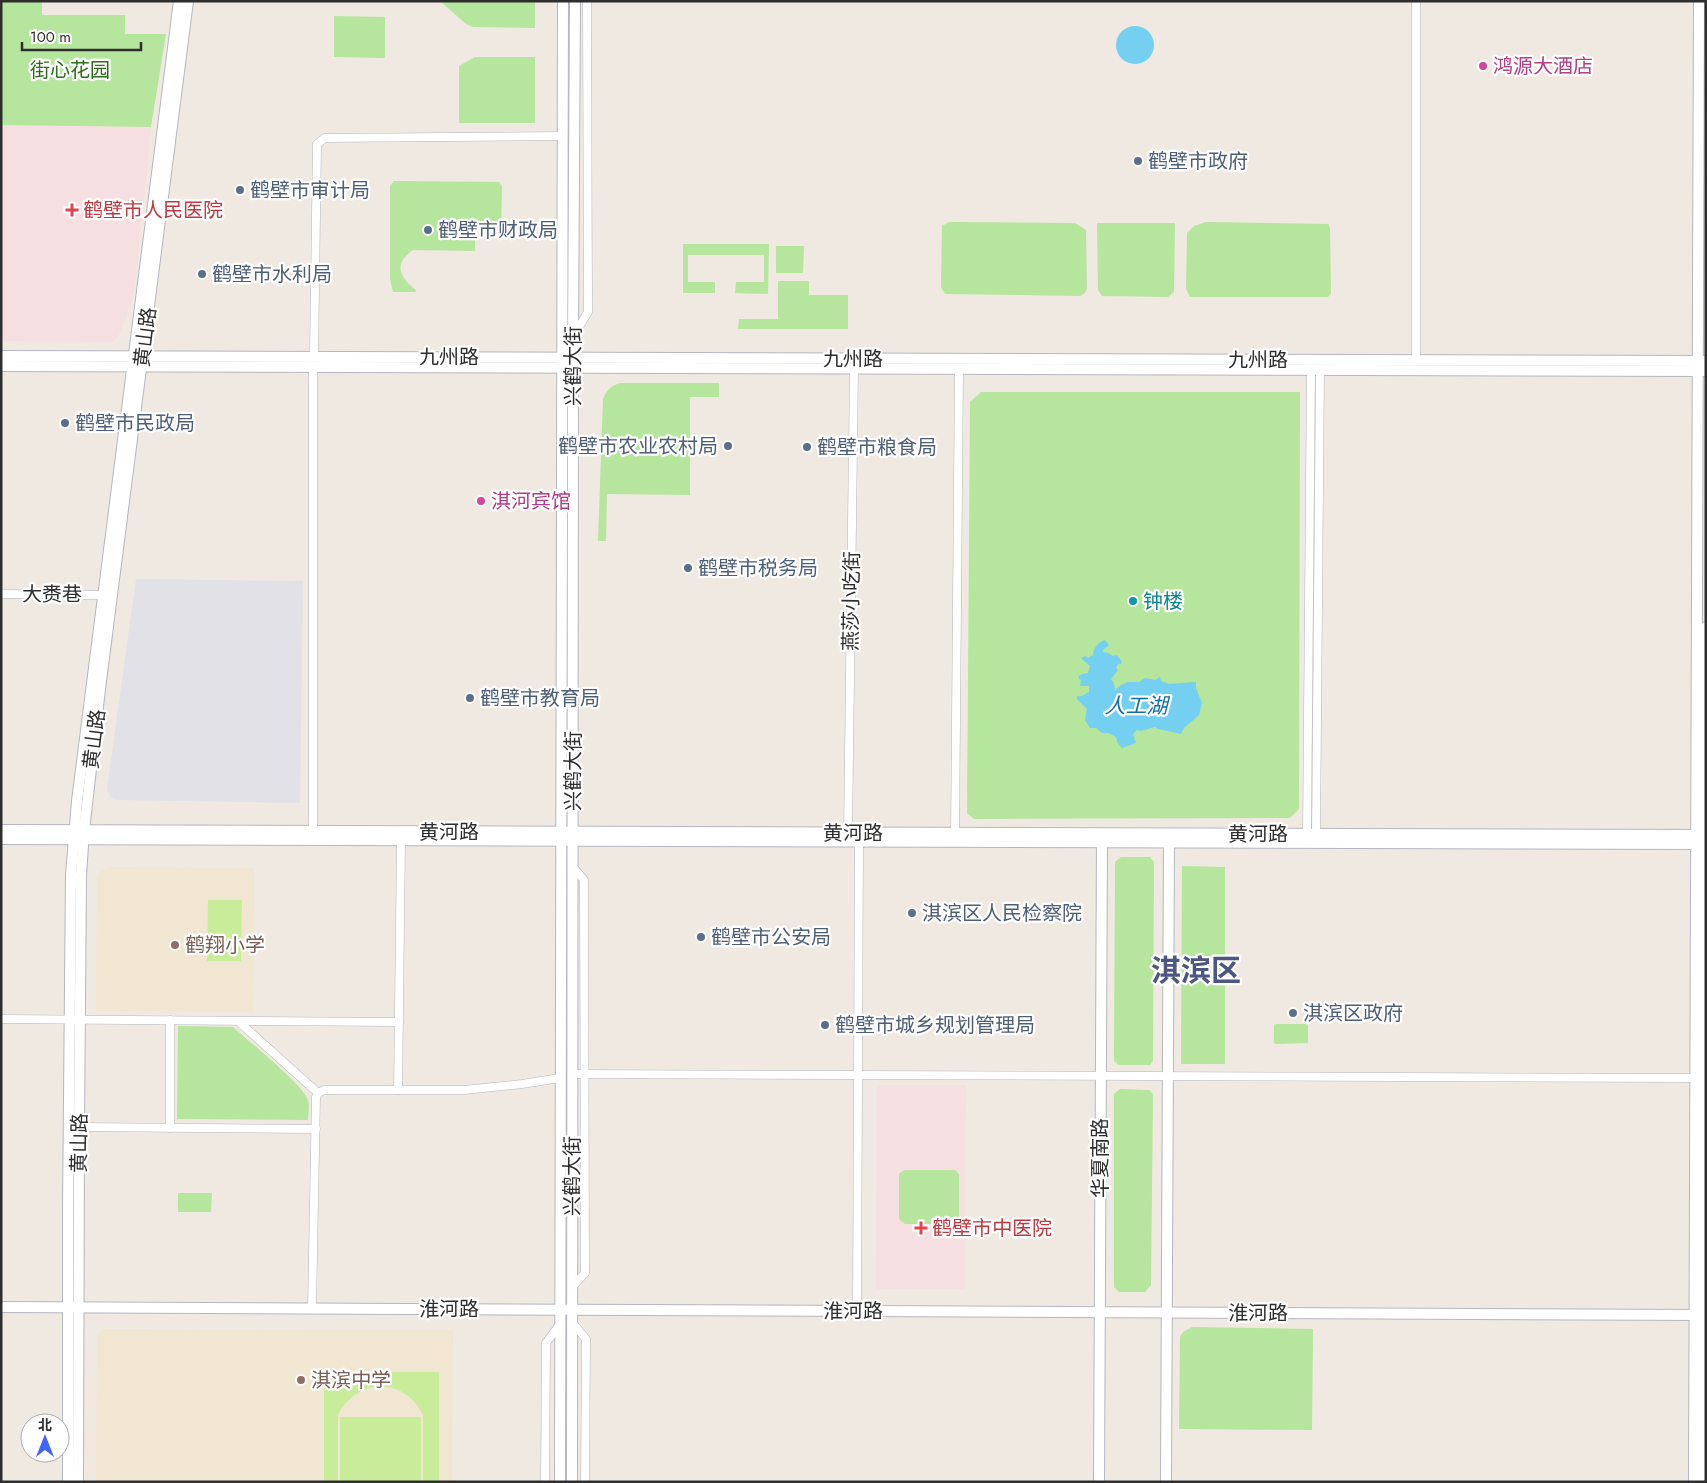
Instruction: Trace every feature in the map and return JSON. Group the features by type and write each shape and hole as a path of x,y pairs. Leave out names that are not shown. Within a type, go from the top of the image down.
{"street":[{"name":"黄山路","path":"68,1482 79,1127 71,875 86,802 179,1"},
{"name":"黄山路","path":"79,835 102,595 188,1"},
{"name":"兴鹤大街","path":"560,1482 563,1"},
{"name":"兴鹤大街","path":"572,1482 573,337 576,1"},
{"path":"573,337 588,312 586,1"},
{"path":"1416,1 1416,360"},
{"path":"1694,1482 1701,1315 1702,366 1699,1"},
{"path":"313,831 313,362 318,144 325,138 562,136"},
{"name":"九州路","path":"1,356 137,361 561,363 1416,360 1702,366"},
{"name":"九州路","path":"1,366 137,361"},
{"name":"九州路","path":"573,363 959,369 1315,370 1702,366"},
{"name":"燕莎小吃街","path":"848,833 854,368"},
{"path":"955,838 959,369"},
{"path":"1311,834 1315,370"},
{"name":"大赉巷","path":"1,594 102,595"},
{"path":"1703,1482 1695,1078 1706,627"},
{"name":"黄河路","path":"1,830 79,835 401,841 561,837"},
{"name":"黄河路","path":"1,839 79,835 313,831 561,837 848,833 955,838"},
{"name":"黄河路","path":"1169,838 1311,834 1702,839"},
{"name":"黄河路","path":"573,837 859,842 955,838 1702,839"},
{"name":"华夏南路","path":"1099,1482 1102,838"},
{"path":"1166,1482 1169,838"},
{"path":"398,1090 401,841"},
{"path":"857,1311 859,842"},
{"path":"572,1286 585,1273 584,880 573,868"},
{"path":"1,1019 399,1022"},
{"name":"黄山路","path":"75,1020 73,1308 78,1482"},
{"path":"170,1020 170,1128"},
{"path":"238,1021 318,1093"},
{"path":"572,1074 1695,1078"},
{"path":"312,1309 316,1098 318,1093 324,1090 464,1090 560,1078"},
{"path":"79,1127 316,1129"},
{"name":"淮河路","path":"1,1307 1701,1315"},
{"path":"572,1322 586,1339 585,1482"},
{"path":"544,1482 546,1343 560,1324"}],"shaded area":[{"name":"鹤壁市人民医院","path":"1,125 151,127 134,293 121,331 114,342 1,341"},
{"path":"136,579 303,581 300,803 117,800 109,795 107,788"},
{"name":"鹤翔小学","path":"110,867 254,868 253,1012 96,1011 97,879 101,871"},
{"name":"鹤壁市中医院","path":"877,1085 966,1085 965,1289 876,1289"},
{"name":"淇滨中学","path":"103,1329 453,1330 452,1482 96,1482 97,1334"}],"green space":[{"name":"街心花园","path":"1,1 42,1 42,15 125,15 125,34 166,34 151,127 1,125"},
{"path":"440,1 535,1 535,28 473,27 466,24"},
{"path":"334,16 385,17 385,58 334,57"},
{"path":"475,57 535,57 535,123 459,123 459,66"},
{"path":"394,181 499,182 502,186 501,231 475,231 475,251 413,250 403,260 401,270 402,275 416,290 415,292 393,292 390,279 390,186"},
{"path":"949,222 1075,223 1086,230 1087,288 1085,293 1080,296 945,294 941,287 942,226"},
{"path":"1206,222 1328,224 1330,228 1331,293 1328,297 1190,297 1186,289 1187,233 1194,226"},
{"path":"1097,223 1175,223 1174,292 1168,297 1102,296 1098,290"},
{"path":"683,244 769,244 768,294 735,293 736,282 764,282 764,255 688,255 688,282 715,282 715,293 683,293"},
{"path":"776,246 804,246 803,273 776,273"},
{"path":"778,281 809,281 809,295 848,295 848,329 738,329 739,319 778,319"},
{"path":"621,383 719,383 719,397 690,397 690,495 607,494 606,541 598,541 603,399 610,388"},
{"path":"981,392 1300,392 1299,809 1290,818 974,819 967,813 970,402"},
{"path":"1121,857 1150,857 1154,862 1153,1060 1150,1065 1118,1065 1114,1060 1115,862"},
{"path":"1182,866 1225,867 1225,1064 1181,1064"},
{"path":"208,900 242,900 241,961 207,961"},
{"path":"1306,1024 1308,1026 1308,1043 1274,1043 1274,1025"},
{"path":"178,1026 233,1027 297,1084 309,1102 308,1120 177,1119"},
{"path":"1120,1089 1149,1090 1153,1094 1151,1285 1145,1292 1119,1292 1114,1287 1114,1094"},
{"path":"904,1170 955,1170 959,1174 959,1219 954,1224 905,1224 899,1219 899,1174"},
{"path":"178,1193 212,1193 211,1212 178,1212"},
{"path":"1192,1327 1313,1329 1312,1430 1179,1429 1180,1337 1183,1332"},
{"path":"331,1372 439,1372 439,1482 423,1482 423,1415 415,1403 405,1394 393,1388 381,1386 368,1388 357,1394 346,1403 338,1415 338,1482 324,1482 324,1380 331,1380"},
{"path":"340,1417 421,1417 421,1482 340,1482"}],"water":[{"path":"1135,26 1148,32 1154,45 1148,58 1135,64 1122,58 1116,45 1122,32"},
{"name":"人工湖","path":"1105,640 1109,645 1103,652 1113,656 1117,655 1122,662 1118,664 1116,668 1118,670 1111,679 1115,690 1128,682 1139,682 1145,678 1155,680 1160,677 1161,681 1169,684 1196,682 1196,688 1202,703 1199,715 1184,728 1181,734 1155,727 1141,731 1137,730 1133,734 1136,743 1122,748 1117,742 1116,737 1108,733 1102,733 1096,728 1090,728 1085,720 1087,709 1077,699 1077,696 1082,696 1089,692 1089,686 1080,686 1081,681 1078,677 1088,673 1090,666 1081,658 1085,656 1088,658 1093,655 1096,646"}],"place":[{"name":"鸿源大酒店","path":"1483,66"},
{"name":"鹤壁市政府","path":"1138,161"},
{"name":"鹤壁市审计局","path":"240,190"},
{"name":"鹤壁市人民医院","path":"72,210"},
{"name":"鹤壁市财政局","path":"428,230"},
{"name":"鹤壁市水利局","path":"202,274"},
{"name":"鹤壁市民政局","path":"65,423"},
{"name":"鹤壁市农业农村局","path":"728,446"},
{"name":"鹤壁市粮食局","path":"807,447"},
{"name":"淇河宾馆","path":"481,501"},
{"name":"鹤壁市税务局","path":"688,568"},
{"name":"钟楼","path":"1133,601"},
{"name":"鹤壁市教育局","path":"470,698"},
{"name":"淇滨区人民检察院","path":"912,913"},
{"name":"鹤壁市公安局","path":"701,937"},
{"name":"鹤翔小学","path":"175,945"},
{"name":"淇滨区政府","path":"1293,1013"},
{"name":"鹤壁市城乡规划管理局","path":"825,1025"},
{"name":"鹤壁市中医院","path":"921,1228"},
{"name":"淇滨中学","path":"301,1380"}],"district":[{"name":"淇滨区","path":"1196,971"}]}
